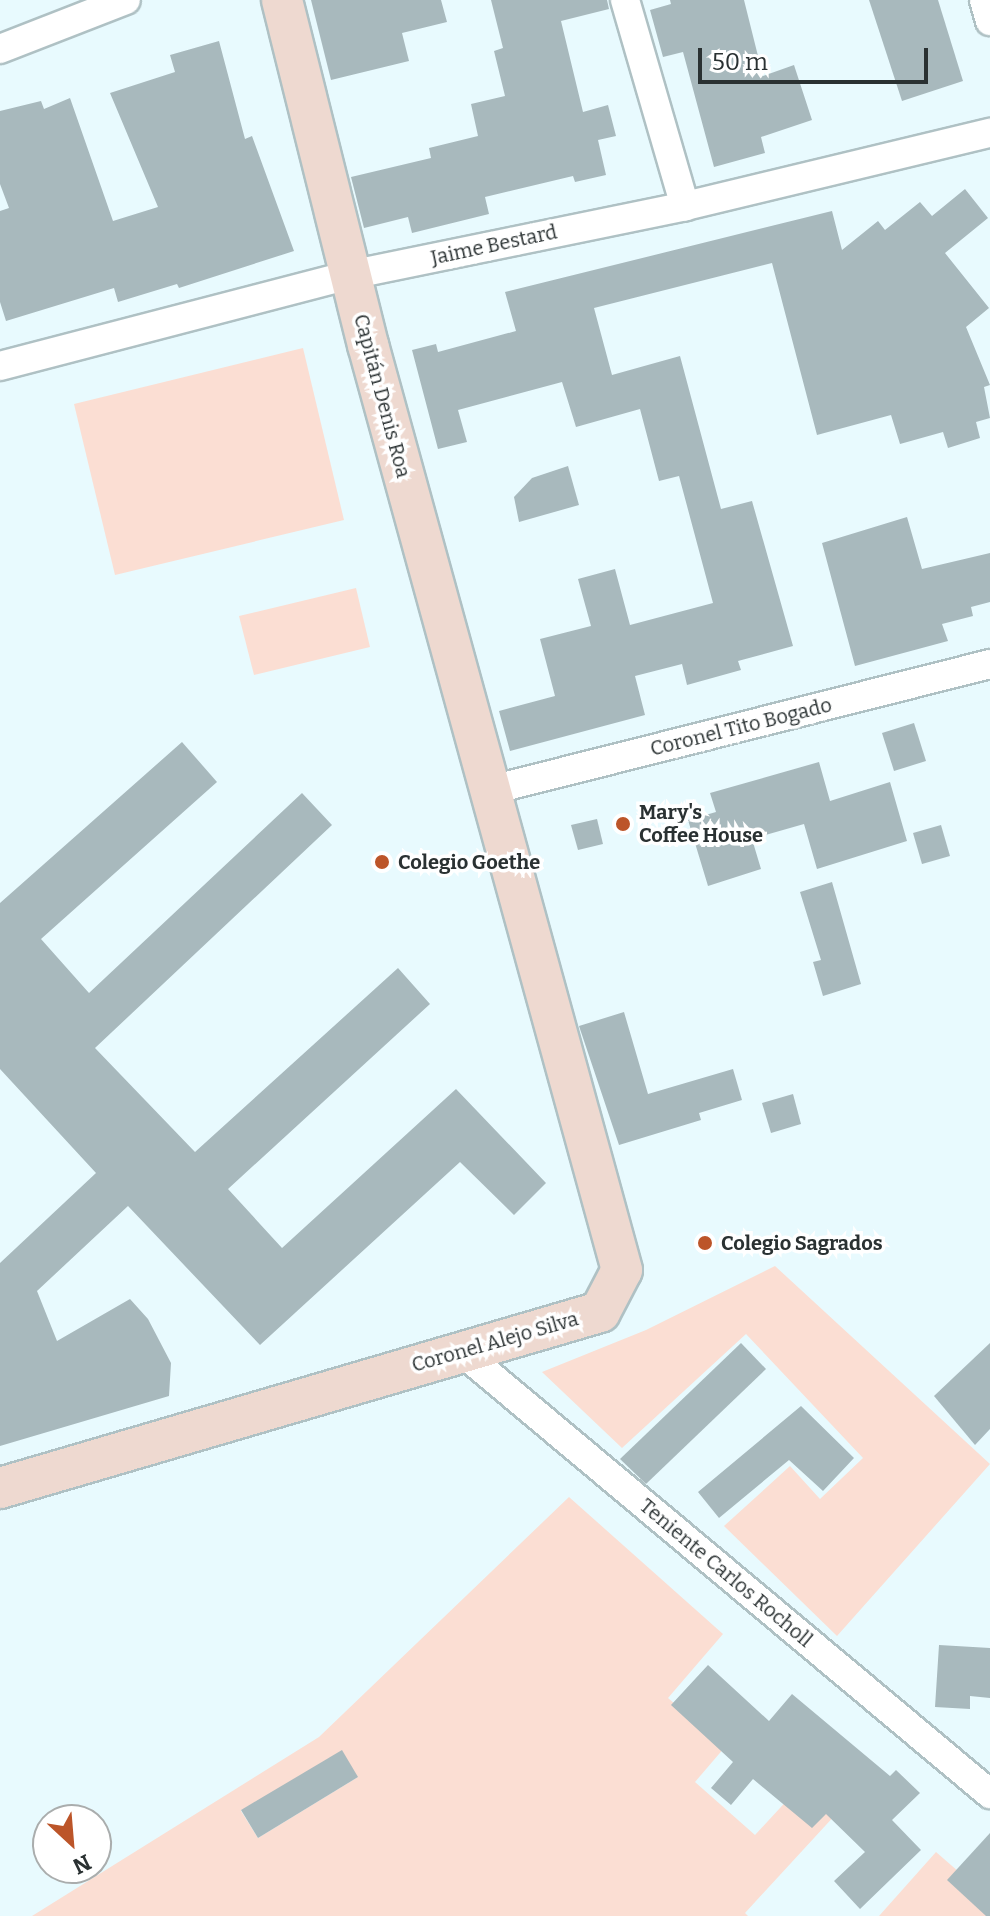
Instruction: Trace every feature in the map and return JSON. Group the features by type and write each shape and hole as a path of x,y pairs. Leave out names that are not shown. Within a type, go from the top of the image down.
{"main road":[{"name":"Capitán Denis Roa","path":"282,0 350,275 491,790"},
{"name":"Coronel Alejo Silva","path":"2,1484 600,1312 622,1270 491,790"}],"street":[{"path":"0,49 126,0"},
{"path":"625,0 685,206"},
{"path":"984,0 990,21"},
{"name":"Jaime Bestard","path":"0,366 350,275 685,206 990,133"},
{"name":"Coronel Tito Bogado","path":"491,790 990,664"},
{"name":"Teniente Carlos Rocholl","path":"462,1352 990,1794"}],"shaded area":[{"path":"303,348 344,520 115,575 74,404"},
{"path":"356,588 370,647 254,675 239,616"},
{"path":"775,1266 990,1464 837,1636 724,1526 790,1466 820,1499 863,1458 746,1334 622,1448 542,1372 646,1330"},
{"path":"569,1497 723,1634 668,1698 725,1747 695,1782 755,1835 816,1769 849,1800 745,1913 748,1916 32,1916 83,1884 112,1884 112,1866 319,1737","holes":["358,1777 258,1838 241,1810"]},
{"path":"936,1852 990,1899 990,1916 879,1916"}],"building":[{"path":"311,0 441,0 447,22 402,33 409,61 331,80"},
{"path":"491,0 607,0 609,9 561,21 583,112 608,105 616,136 598,140 606,175 575,182 573,176 485,197 489,214 412,233 408,217 364,228 351,177 431,158 429,148 478,136 471,104 505,96 494,51 503,48"},
{"path":"670,0 744,0 763,76 794,65 812,120 761,137 765,153 714,167 683,52 663,57 650,10 671,4"},
{"path":"869,0 938,0 963,81 902,101"},
{"path":"219,41 245,139 252,136 294,251 179,288 177,284 118,302 114,288 6,321 0,302 0,211 9,208 0,184 0,111 41,101 44,109 70,98 113,221 158,207 110,93 175,72 170,55"},
{"path":"965,189 988,218 945,253 989,308 966,327 990,385 984,387 990,418 976,422 980,438 948,448 943,432 900,444 891,415 817,435 772,263 594,308 612,375 680,356 721,509 752,501 793,646 738,661 741,670 687,685 682,664 635,676 645,715 510,751 499,711 555,696 540,639 591,626 578,579 615,569 630,625 713,603 679,476 659,481 640,409 576,427 562,382 458,410 467,442 438,449 412,350 436,344 438,352 516,331 505,292 832,211 842,250 878,221 885,230 920,202 932,216"},
{"path":"568,466 579,505 519,522 514,497 532,478"},
{"path":"907,517 922,569 990,553 990,602 971,607 973,616 942,624 948,641 855,666 822,543"},
{"path":"914,723 926,761 894,771 882,733"},
{"path":"182,742 217,782 41,939 89,993 302,793 332,825 95,1048 195,1152 398,968 430,1004 228,1189 282,1248 456,1089 546,1183 514,1215 460,1162 260,1345 128,1206 37,1291 57,1341 130,1299 148,1319 171,1363 169,1396 0,1446 0,1263 96,1173 0,1069 0,903"},
{"path":"819,762 830,801 890,782 907,841 817,869 804,824 752,839 761,869 708,886 688,820 716,812 710,793"},
{"path":"597,819 603,844 578,850 571,825"},
{"path":"941,825 950,856 922,864 913,833"},
{"path":"832,882 861,984 823,996 813,962 821,960 800,892"},
{"path":"624,1012 648,1094 733,1069 742,1100 699,1113 701,1120 619,1145 579,1026"},
{"path":"793,1094 801,1124 771,1133 762,1103"},
{"path":"741,1343 766,1369 646,1484 620,1459"},
{"path":"990,1343 990,1429 975,1445 934,1396"},
{"path":"801,1406 854,1458 823,1491 789,1460 719,1518 698,1492"},
{"path":"939,1645 990,1648 990,1698 970,1696 970,1709 935,1707"},
{"path":"708,1665 769,1721 792,1694 890,1776 896,1770 920,1793 892,1820 921,1850 860,1909 834,1881 865,1852 826,1814 812,1828 753,1779 731,1805 711,1788 733,1762 671,1705"},
{"path":"342,1750 358,1777 258,1838 241,1810"},
{"path":"990,1833 990,1916 986,1916 947,1880"}],"place":[{"name":"Mary's Coffee House","path":"623,824"},
{"name":"Colegio Goethe","path":"382,862"},
{"name":"Colegio Sagrados","path":"705,1243"}]}
